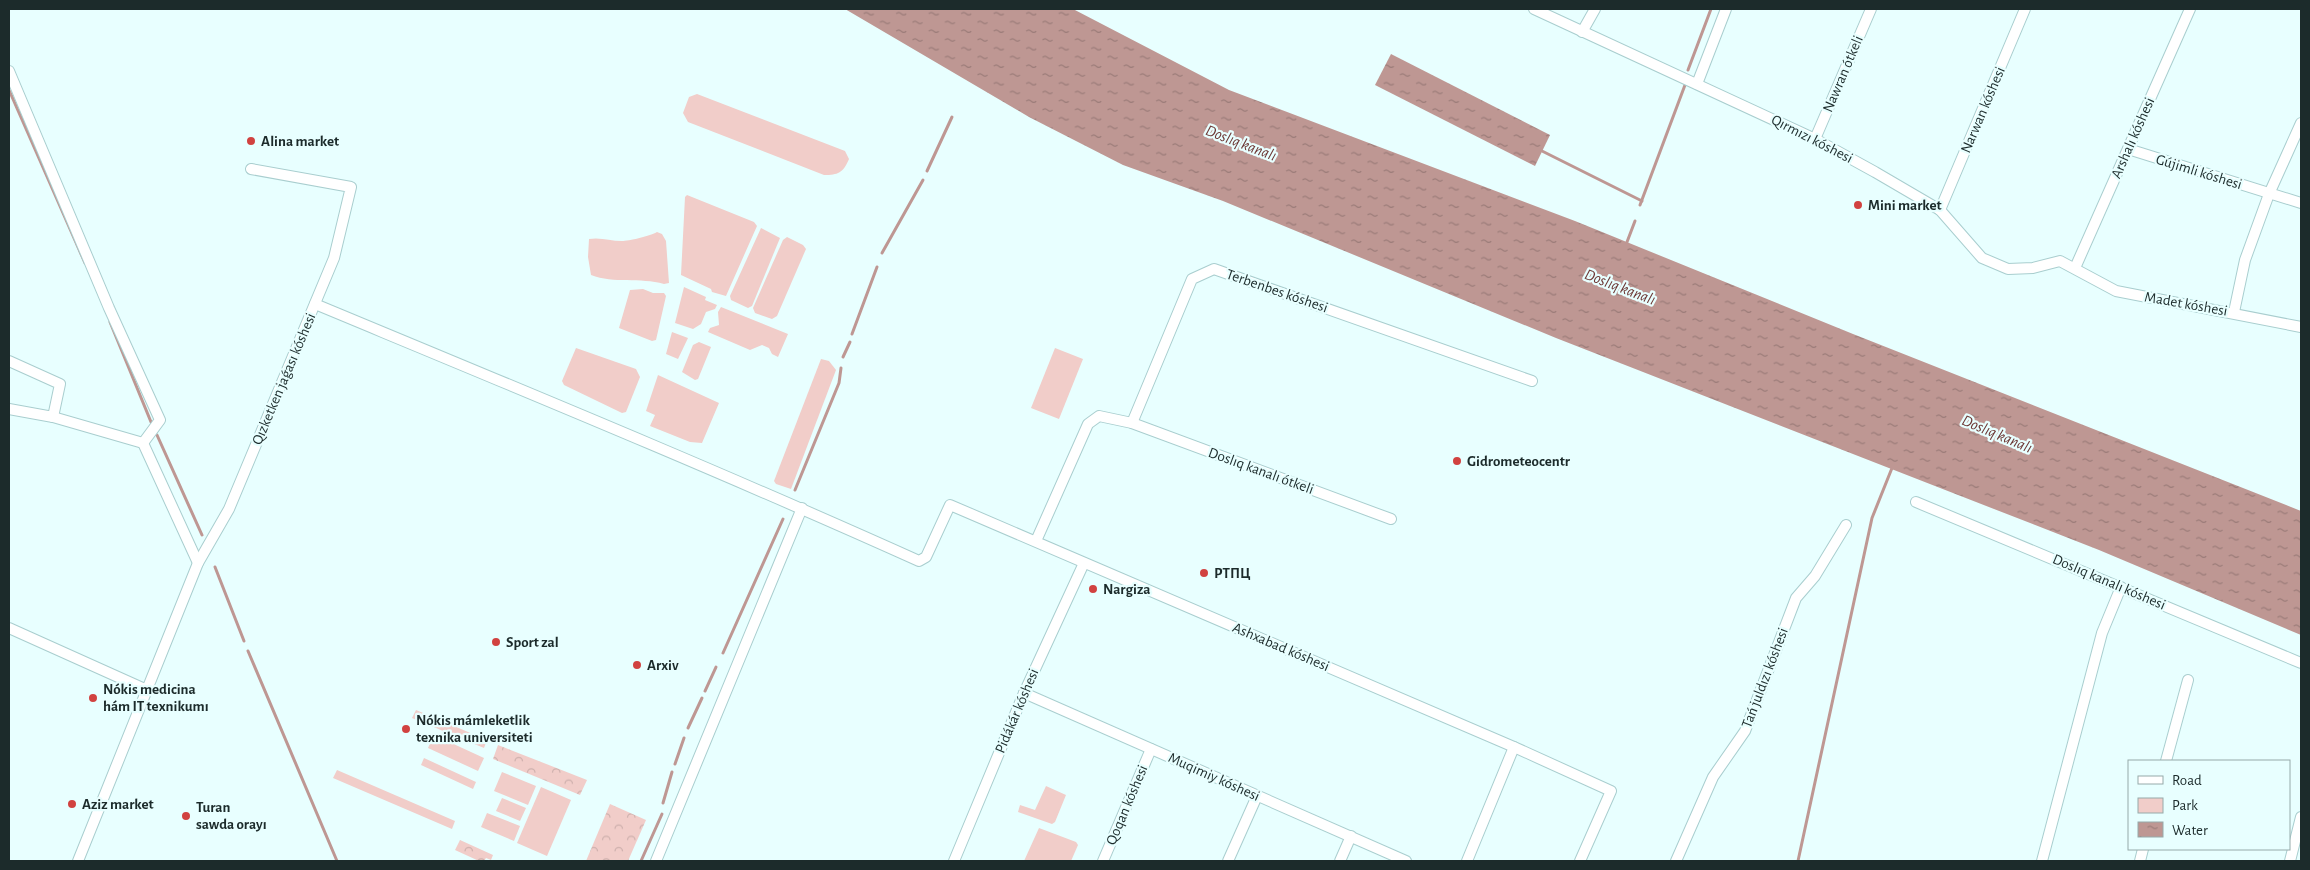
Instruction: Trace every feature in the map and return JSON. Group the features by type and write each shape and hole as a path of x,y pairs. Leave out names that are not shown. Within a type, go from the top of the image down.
{"street":[{"name":"Qırmızı kóshesi","path":"1534,9 1815,139 1940,210 1982,258 2008,269 2033,268 2060,261 2075,268"},
{"path":"1582,32 1595,9"},
{"path":"1697,84 1726,9"},
{"name":"Nawran ótkeli","path":"1815,139 1872,9"},
{"name":"Narwan kóshesi","path":"1940,210 2026,9"},
{"name":"Arshalı kóshesi","path":"2075,268 2190,9"},
{"path":"9,71 109,308 160,420 143,443"},
{"path":"2234,312 2245,260 2269,194 2301,123"},
{"name":"Gújimli kóshesi","path":"2128,150 2301,203"},
{"name":"Qızketken jaǵası kóshesi","path":"78,861 198,563 229,509 334,258 351,187 251,169"},
{"name":"Madet kóshesi","path":"2075,268 2116,291 2234,312 2301,327"},
{"name":"Terbenbes kóshesi","path":"1132,423 1192,280 1214,269 1532,381"},
{"path":"315,304 476,369 802,508 656,861"},
{"path":"9,361 60,384 53,417"},
{"path":"9,409 53,417 143,443 198,563"},
{"path":"1036,541 1088,424 1099,416 1132,423"},
{"name":"Doslıq kanalı ótkeli","path":"1132,423 1391,518"},
{"name":"Doslıq kanalı kóshesi","path":"1916,502 2301,663"},
{"name":"Ashxabad kóshesi","path":"802,508 919,561 926,557 950,505 1514,747 1611,791 1580,861"},
{"name":"Tań juldızı kóshesi","path":"1676,861 1713,777 1745,731 1796,598 1815,576 1846,525"},
{"name":"Pidákár kóshesi","path":"954,861 1024,693 1084,563"},
{"path":"2042,861 2102,633 2121,587"},
{"path":"9,628 147,690"},
{"path":"2166,760 2188,680"},
{"name":"Muqimiy kóshesi","path":"1024,693 1406,861"},
{"path":"1467,861 1514,747"},
{"name":"Qoqan kóshesi","path":"1103,861 1151,749"},
{"path":"1228,861 1256,796"},
{"path":"2290,861 2301,817"},
{"path":"1340,861 1351,836"}],"green space":[{"path":"697,94 845,151 849,159 845,167 839,172 824,175 688,122 683,113 689,97"},
{"path":"687,195 754,222 757,226 726,296 712,292 711,289 681,275 685,197"},
{"path":"761,228 780,238 752,306 748,308 731,300 730,296"},
{"path":"657,232 662,234 666,241 669,283 609,279 591,275 588,257 589,239 625,241 645,237"},
{"path":"787,237 803,245 806,249 777,316 772,319 755,313 753,308 783,240"},
{"path":"684,287 706,297 705,300 717,305 715,309 706,312 701,324 693,329 675,323"},
{"path":"643,289 653,293 664,293 666,296 656,340 652,341 619,328 630,290"},
{"path":"721,307 788,334 778,357 772,354 769,348 762,345 750,350 708,332 710,328 719,325 718,312"},
{"path":"672,332 688,338 678,359 666,354"},
{"path":"699,342 711,347 698,379 695,380 682,372 693,345"},
{"path":"576,348 636,369 640,377 626,412 622,413 564,385 562,381"},
{"path":"1055,348 1083,359 1059,419 1031,408"},
{"path":"821,359 829,361 836,370 791,489 776,484 774,481"},
{"path":"658,375 719,403 702,443 690,442 650,426 655,415 646,411"},
{"path":"416,710 487,740 484,748 412,718"},
{"path":"434,735 484,758 478,771 428,748"},
{"path":"498,745 587,780 580,795 493,759"},
{"path":"424,758 476,782 473,789 421,765"},
{"path":"337,770 455,821 452,829 333,778"},
{"path":"502,772 536,786 528,805 494,791"},
{"path":"1046,786 1066,795 1055,822 1052,824 1018,812 1020,805 1035,810"},
{"path":"541,787 571,800 547,856 517,843"},
{"path":"502,798 526,808 520,821 496,811"},
{"path":"610,804 646,820 628,861 586,861"},
{"path":"487,813 520,826 514,841 481,827"},
{"path":"1039,828 1076,842 1078,845 1071,861 1024,861"},
{"path":"460,840 493,855 491,860 486,858 484,861 479,861 455,850"}],"water":[{"name":"Doslıq kanalı","path":"845,9 1073,9 1229,90 1575,221 1853,334 2301,511 2301,635 2099,550 1556,338 1223,201 1123,165 1029,117"},
{"path":"1391,54 1550,135 1535,166 1375,85"}],"waterway":[{"path":"1688,70 1711,9"},
{"path":"1640,205 1685,85"},
{"path":"9,90 85,263"},
{"path":"927,171 952,117"},
{"path":"1542,151 1642,201"},
{"path":"882,253 923,180"},
{"path":"1627,242 1635,221"},
{"path":"852,334 877,267"},
{"path":"110,322 151,422"},
{"path":"843,357 850,342"},
{"path":"795,490 839,383 841,368"},
{"path":"157,435 202,535"},
{"path":"1798,861 1872,518 1892,468"},
{"path":"723,653 783,519"},
{"path":"215,567 244,641"},
{"path":"248,651 337,861"},
{"path":"705,691 716,667"},
{"path":"688,728 702,698"},
{"path":"675,764 684,738"},
{"path":"663,803 672,772"},
{"path":"641,861 662,814"}],"place":[{"name":"Alina market","path":"251,141"},
{"name":"Mini market","path":"1858,205"},
{"name":"Gidrometeocentr","path":"1457,461"},
{"name":"РТПЦ","path":"1204,573"},
{"name":"Nargiza","path":"1093,589"},
{"name":"Sport zal","path":"496,642"},
{"name":"Arxiv","path":"637,665"},
{"name":"Nókis medicina hám IT texnikumı","path":"93,698"},
{"name":"Nókis mámleketlik texnika universiteti","path":"406,729"},
{"name":"Aziz market","path":"72,804"},
{"name":"Turan sawda orayı","path":"186,816"}]}
